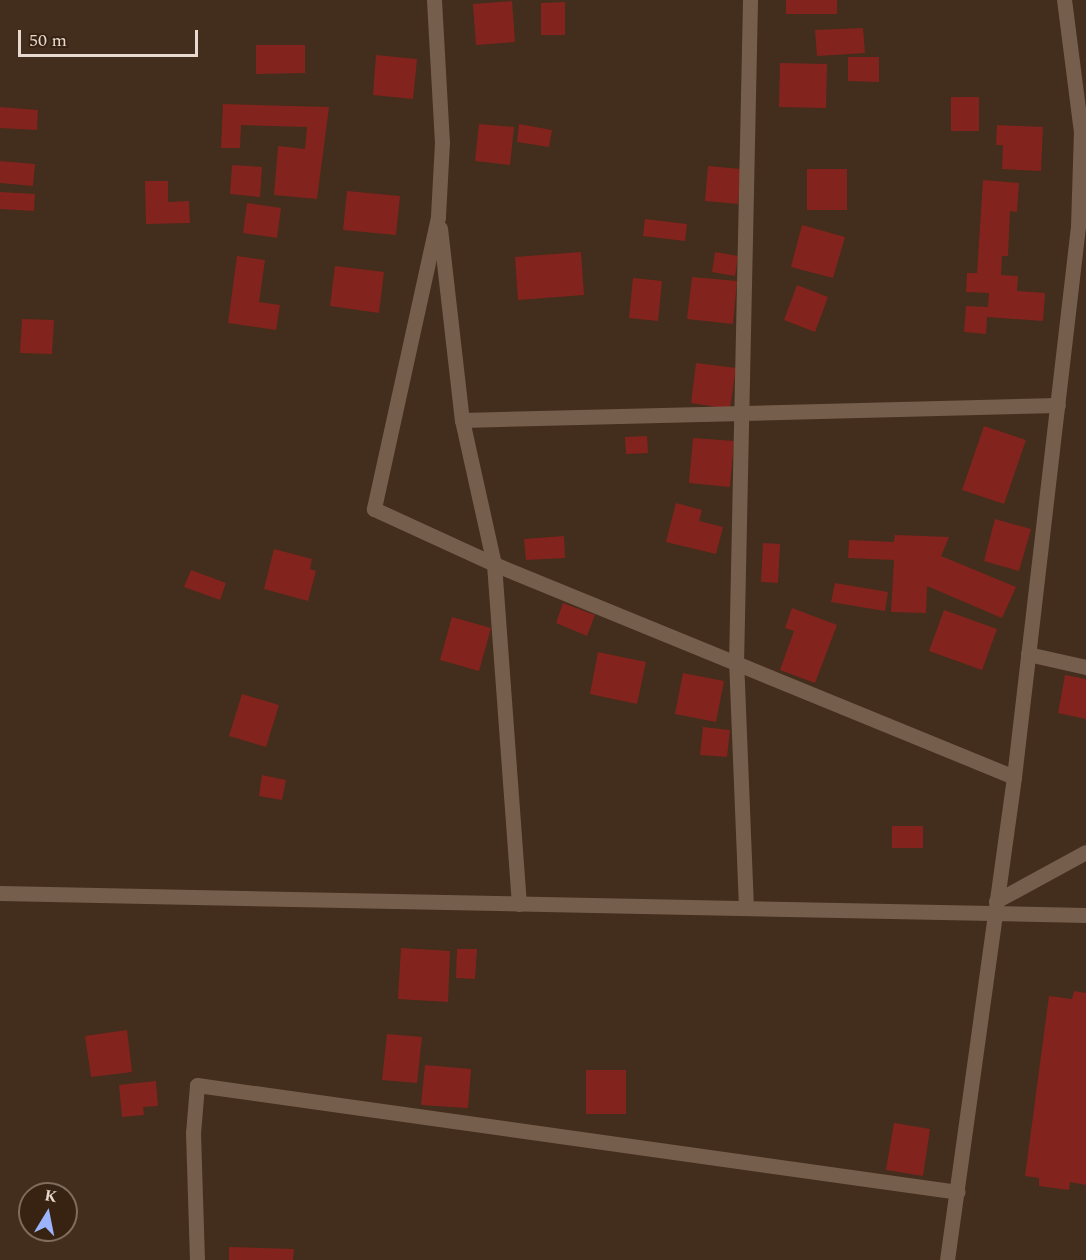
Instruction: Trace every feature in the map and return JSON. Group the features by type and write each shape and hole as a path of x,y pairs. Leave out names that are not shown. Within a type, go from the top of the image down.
{"street":[{"path":"434,0 442,142 438,217 374,508 494,564 1014,777"},
{"path":"746,908 736,664 750,0"},
{"path":"947,1260 1014,777 1077,226 1083,133 1064,0"},
{"path":"438,217 462,420 494,564 519,904"},
{"path":"462,420 1058,405"},
{"path":"1028,654 1086,667"},
{"path":"996,907 1086,852"},
{"path":"0,893 746,908 996,907 1086,915"},
{"path":"197,1260 193,1133 197,1085 958,1192"}],"building":[{"path":"786,0 837,0 837,14 786,14"},
{"path":"512,1 515,42 476,45 473,4"},
{"path":"565,2 565,35 541,35 541,3"},
{"path":"863,28 865,53 817,56 815,30"},
{"path":"256,45 305,45 305,73 256,74"},
{"path":"376,55 417,59 413,99 373,95"},
{"path":"848,57 879,57 879,82 848,81"},
{"path":"780,63 827,64 826,108 779,107"},
{"path":"951,97 979,97 979,131 951,131"},
{"path":"223,104 329,107 317,199 274,195 278,146 305,149 307,127 241,125 240,148 221,148"},
{"path":"0,107 38,110 37,130 0,128"},
{"path":"479,124 514,127 510,165 475,161"},
{"path":"519,124 552,130 549,147 517,142"},
{"path":"997,125 1043,127 1041,171 1002,169 1003,145 996,145"},
{"path":"0,161 35,164 33,186 0,183"},
{"path":"232,165 262,167 260,197 230,194"},
{"path":"708,166 741,169 738,204 705,201"},
{"path":"807,169 847,169 847,210 807,210"},
{"path":"983,180 1019,183 1017,212 1010,211 1008,256 1002,256 1001,275 1018,276 1017,291 1045,293 1043,321 987,317 986,334 964,332 966,306 988,307 989,293 966,292 967,273 977,273"},
{"path":"145,181 168,181 168,202 189,201 190,223 146,224"},
{"path":"347,191 400,196 396,235 343,230"},
{"path":"0,192 35,194 34,211 0,209"},
{"path":"247,203 281,208 277,238 243,233"},
{"path":"645,219 687,224 685,241 643,236"},
{"path":"802,225 845,237 833,278 791,267"},
{"path":"581,252 584,295 518,300 515,257"},
{"path":"715,252 738,256 735,276 712,272"},
{"path":"237,256 265,260 259,302 280,305 276,330 228,323"},
{"path":"335,266 384,272 379,313 330,306"},
{"path":"692,277 737,281 733,324 687,319"},
{"path":"633,278 662,281 658,321 629,318"},
{"path":"797,285 828,297 815,332 784,320"},
{"path":"22,319 54,320 52,354 20,353"},
{"path":"696,363 736,368 730,409 691,403"},
{"path":"984,426 1026,440 1004,504 962,490"},
{"path":"647,436 648,453 626,454 625,437"},
{"path":"693,438 734,441 730,487 689,483"},
{"path":"676,503 702,510 699,521 723,527 716,554 666,542"},
{"path":"995,519 1031,529 1019,571 984,561"},
{"path":"895,535 949,537 941,556 1016,587 1002,618 927,586 926,613 891,612 894,560 848,558 849,540 894,542"},
{"path":"564,536 565,558 526,560 524,539"},
{"path":"763,543 780,544 778,583 761,582"},
{"path":"274,549 312,559 310,569 316,571 308,601 264,589"},
{"path":"191,570 226,583 220,600 184,587"},
{"path":"835,583 888,592 885,611 831,602"},
{"path":"563,603 595,615 587,636 556,623"},
{"path":"792,608 837,625 815,683 780,670 794,631 785,628"},
{"path":"944,610 997,629 982,670 929,651"},
{"path":"452,617 491,628 479,671 440,660"},
{"path":"598,652 646,662 637,704 590,694"},
{"path":"683,673 724,681 716,722 675,714"},
{"path":"1065,675 1086,679 1086,719 1058,713"},
{"path":"242,694 279,705 266,747 229,736"},
{"path":"703,727 730,730 727,757 700,755"},
{"path":"262,775 286,780 282,800 259,796"},
{"path":"892,826 923,826 923,848 892,848"},
{"path":"401,948 450,951 448,1002 398,999"},
{"path":"457,949 477,949 475,979 456,978"},
{"path":"1074,991 1086,993 1086,1185 1070,1182 1069,1190 1039,1186 1039,1178 1025,1176 1049,996 1072,999"},
{"path":"127,1030 132,1072 91,1077 85,1036"},
{"path":"387,1034 422,1037 417,1083 382,1080"},
{"path":"425,1065 471,1069 468,1108 421,1105"},
{"path":"586,1070 626,1070 626,1114 586,1114"},
{"path":"156,1081 158,1106 143,1107 144,1115 122,1117 119,1085"},
{"path":"894,1123 930,1129 923,1176 886,1170"},
{"path":"229,1247 294,1249 293,1260 229,1260"}]}
